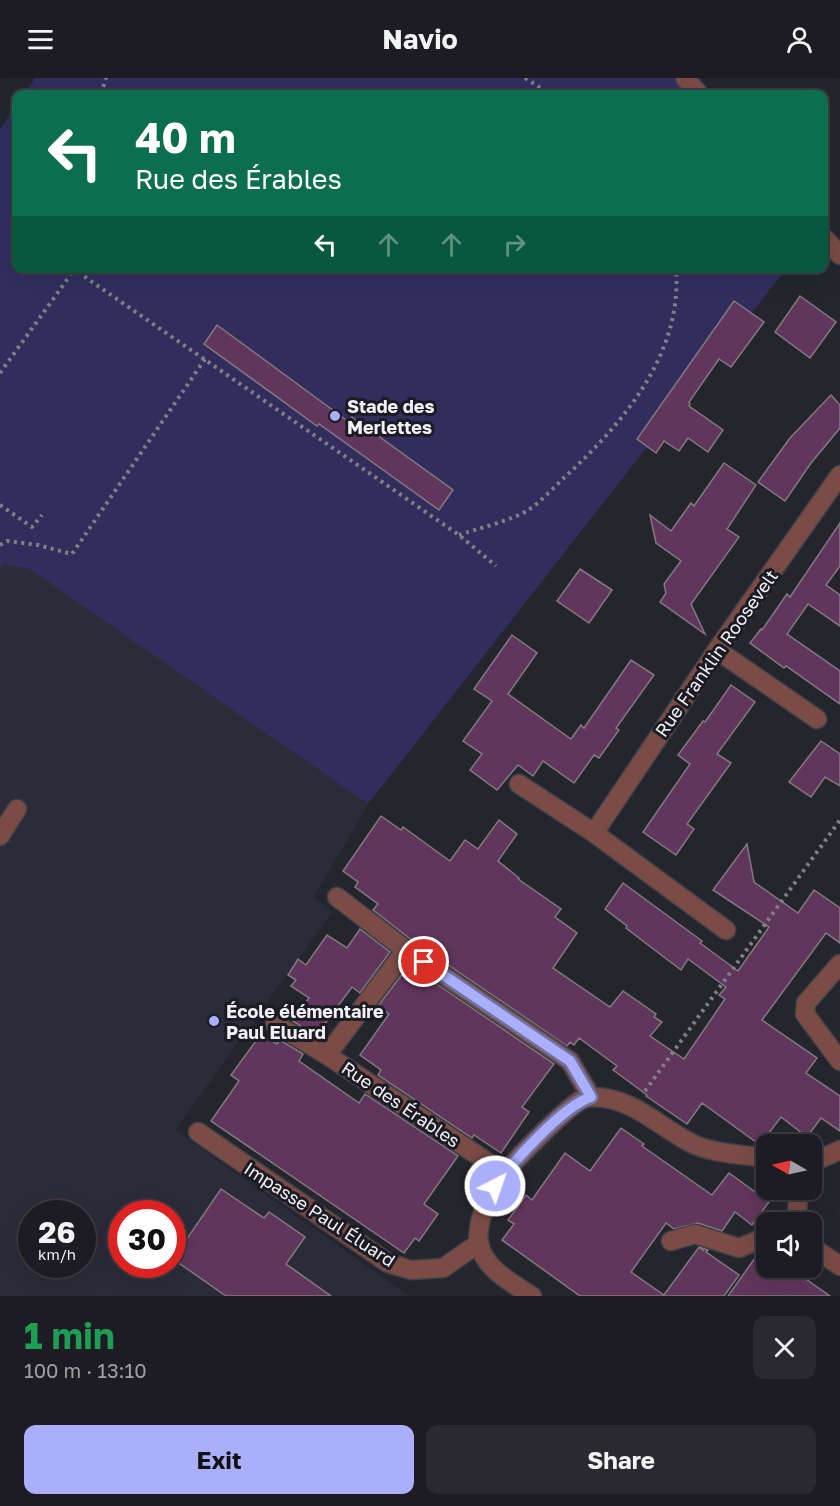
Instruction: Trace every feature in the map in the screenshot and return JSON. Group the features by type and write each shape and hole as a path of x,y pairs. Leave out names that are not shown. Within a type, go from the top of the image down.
{"street":[{"path":"685,78 696,90"},
{"path":"828,242 840,255"},
{"name":"Rue Franklin Roosevelt","path":"594,833 717,650 840,475"},
{"path":"717,650 817,719"},
{"path":"519,784 594,833 726,930"},
{"path":"0,836 17,809"},
{"path":"337,897 406,950 570,1061 591,1097"},
{"name":"Rue des Érables","path":"327,1055 406,950"},
{"path":"840,964 806,1003 805,1014 840,1061"},
{"name":"Rue des Érables","path":"275,1024 327,1055 504,1173"},
{"path":"532,1296 489,1265 479,1243 482,1213 504,1173 580,1100 591,1097 611,1099 634,1106 693,1144 732,1154 756,1157"},
{"name":"Impasse Paul Éluard","path":"198,1132 388,1263 411,1270 443,1268 479,1243"},
{"path":"822,1158 840,1150"},
{"path":"671,1241 695,1234 739,1248 756,1241"},
{"path":"822,1254 840,1266"}],"path":[{"path":"525,78 544,90"},
{"path":"0,373 70,273"},
{"path":"78,273 459,535 496,566"},
{"path":"459,535 527,511 579,464 623,416 653,374 671,331 678,288 676,273"},
{"path":"0,545 7,541 38,545 72,554 205,359"},
{"path":"0,505 32,527 42,515"},
{"path":"634,1106 840,819"}],"shaded area":[{"path":"35,78 685,78 696,90 27,90"},
{"name":"Stade des Merlettes","path":"12,111 12,273 783,273 368,804 30,569 4,564 0,568 0,129"},
{"path":"4,564 30,568 368,804 314,897 332,912 175,1130 409,1296 0,1296 0,568"}],"building":[{"path":"800,296 836,322 810,358 775,332"},
{"path":"734,301 764,322 731,367 719,359 689,402 689,406 723,430 708,452 688,438 679,451 664,441 656,453 637,439"},
{"path":"217,325 349,422 352,417 453,490 439,510 204,344"},
{"path":"831,395 840,405 840,428 811,463 785,501 758,482 790,438"},
{"path":"724,463 756,485 727,529 739,537 691,604 705,634 660,602 666,593 664,584 681,561 656,543 650,515 671,531 691,503 694,506"},
{"path":"840,523 840,566 826,585 840,595 840,626 808,604 787,634 840,671 840,704 750,643 787,594 790,597"},
{"path":"580,569 612,590 589,623 557,601"},
{"path":"512,635 537,653 508,694 571,739 581,725 584,728 631,660 654,675 616,728 619,730 599,758 594,755 574,783 543,761 533,776 518,765 497,790 470,770 482,754 463,741 492,701 474,689"},
{"path":"731,685 755,702 717,754 731,763 687,824 694,829 676,855 643,832 690,764 678,755"},
{"path":"821,741 840,754 840,786 825,777 811,797 789,782"},
{"path":"381,816 401,830 403,827 450,861 465,840 478,849 499,820 517,834 498,861 518,879 561,909 555,917 577,933 553,968 610,1007 623,991 656,1014 654,1017 662,1022 650,1036 684,1059 725,999 719,995 726,987 688,959 681,970 605,909 623,883 702,941 700,943 738,971 769,927 713,890 747,844 754,882 798,913 814,890 840,908 840,943 826,933 762,1020 817,1058 806,1073 840,1096 840,1131 821,1118 809,1134 803,1134 781,1117 768,1134 756,1134 756,1142 702,1103 687,1124 613,1070 617,1066 579,1038 574,1045 570,1042 567,1046 413,941 373,910 378,904 355,887 358,882 343,871"},
{"path":"360,929 390,952 360,993 352,987 316,1036 293,1021 309,998 291,986 296,980 288,975 298,959 306,965 327,935 347,948"},
{"path":"409,965 554,1064 522,1107 529,1112 501,1153 474,1135 472,1138 378,1075 381,1070 360,1055 389,1014 378,1006"},
{"path":"261,1034 277,1044 280,1040 303,1054 299,1061 359,1103 365,1094 458,1156 424,1204 438,1214 419,1241 415,1238 404,1253 211,1121 239,1081 231,1075"},
{"path":"621,1128 644,1144 642,1146 712,1195 729,1173 756,1193 756,1200 769,1202 762,1212 756,1212 756,1220 752,1225 735,1212 722,1231 698,1223 674,1229 666,1223 631,1272 664,1295 699,1247 708,1250 706,1252 739,1275 724,1296 580,1296 502,1240 514,1224 508,1220 526,1195 532,1200 565,1153 590,1171"},
{"path":"221,1189 264,1218 269,1212 305,1237 286,1264 331,1296 226,1296 186,1268 186,1240"},
{"path":"756,1257 756,1278 804,1278 830,1296 728,1296"}],"place":[{"name":"Stade des Merlettes","path":"335,416"},
{"name":"École élémentaire Paul Eluard","path":"214,1021"}],"route":[{"path":"424,962 570,1061 591,1097 580,1100 551,1126 504,1173 495,1186"}]}
